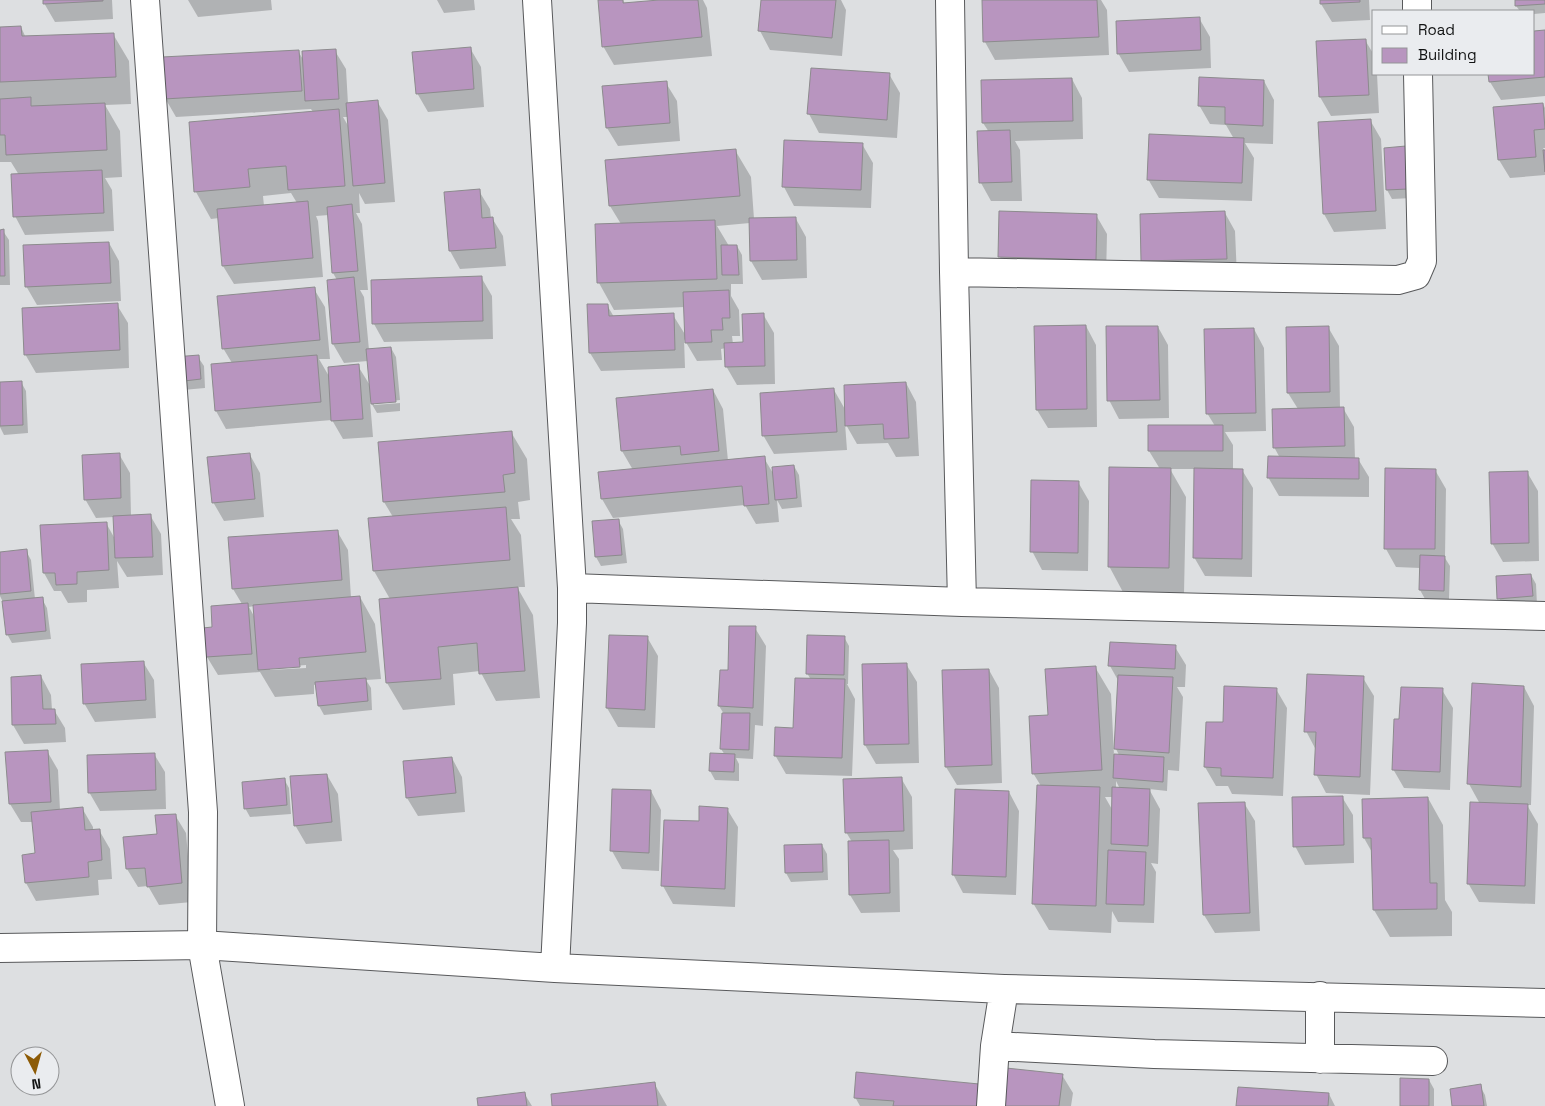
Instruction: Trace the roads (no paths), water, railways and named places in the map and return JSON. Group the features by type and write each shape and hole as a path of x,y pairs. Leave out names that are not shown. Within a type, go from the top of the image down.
{"street":[{"path":"145,0 203,812 202,945 230,1106"},
{"path":"537,0 572,588 572,623 555,968"},
{"path":"950,0 962,602"},
{"path":"954,272 1398,280 1416,275 1422,261 1418,75"},
{"path":"572,588 962,602 1545,616"},
{"path":"0,948 202,945 555,968 1004,989 1545,1003"},
{"path":"990,1106 995,1046 1004,989"},
{"path":"1320,996 1320,1059"},
{"path":"995,1046 1154,1054 1433,1061"}]}
